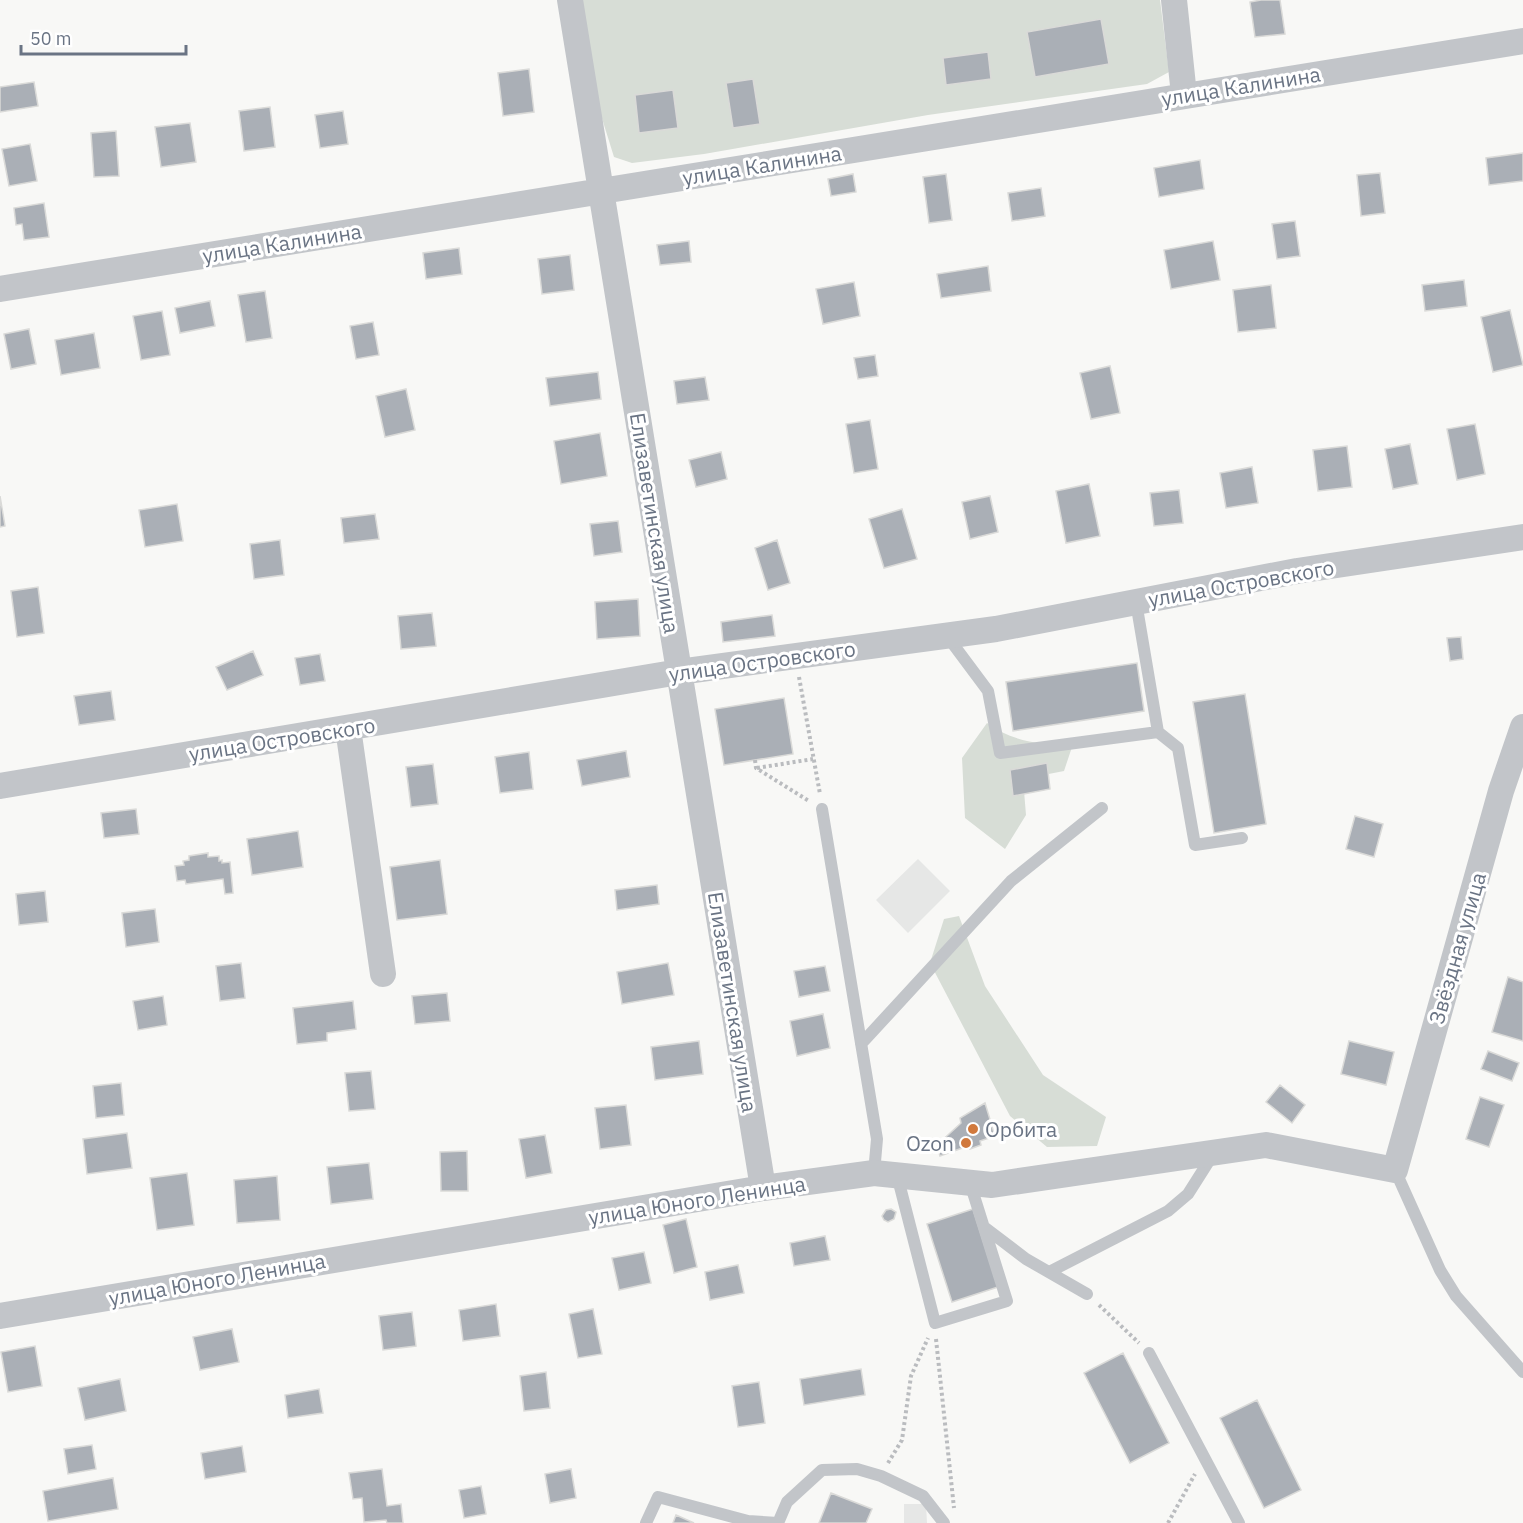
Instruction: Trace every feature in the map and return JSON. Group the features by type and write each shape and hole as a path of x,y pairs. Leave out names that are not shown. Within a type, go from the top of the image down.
{"street":[{"name":"Елизаветинская улица","path":"570,0 763,1188"},
{"path":"1174,0 1184,96"},
{"name":"улица Калинина","path":"0,289 1523,41"},
{"name":"улица Островского","path":"0,786 679,672 996,629 1297,571 1523,537"},
{"name":"Звёздная улица","path":"1395,1170 1497,803 1523,727"},
{"path":"348,728 383,974"},
{"name":"улица Юного Ленинца","path":"0,1316 763,1188 885,1174 992,1185 1266,1145 1395,1170"}],"lane":[{"path":"1136,602 1158,732 1178,748 1195,845 1242,838"},
{"path":"947,636 988,692 1000,753 1158,732"},
{"path":"861,1044 1011,881 1102,808"},
{"path":"822,809 877,1139 885,1174 934,1323 1006,1301 970,1183"},
{"path":"1049,1272 1168,1211 1188,1194 1215,1152"},
{"path":"1395,1170 1440,1270 1456,1296 1523,1372"},
{"path":"984,1227 1026,1259 1087,1294"},
{"path":"1149,1353 1239,1523"},
{"path":"646,1523 658,1497 748,1521 778,1523 787,1502 822,1470 857,1469 881,1476 922,1496 944,1523"}],"path":[{"path":"795,656 822,809"},
{"path":"756,768 813,759"},
{"path":"755,760 756,768"},
{"path":"756,768 822,809"},
{"path":"1087,1294 1149,1353"},
{"path":"881,1476 902,1440 911,1376 934,1323"},
{"path":"934,1323 952,1491"},
{"path":"1168,1523 1204,1457"}],"shaded area":[{"path":"582,0 1160,0 1169,72 1147,84 928,115 704,154 632,163 614,157 600,112"},
{"path":"987,723 1017,738 1072,747 1064,771 1023,779 1026,815 1005,849 965,818 962,758"},
{"path":"918,859 950,891 908,933 876,900"},
{"path":"959,916 985,986 1043,1075 1106,1117 1097,1146 1047,1147 1010,1116 930,963 944,919"},
{"path":"904,1504 926,1504 927,1523 904,1523"}],"building":[{"path":"1280,0 1285,34 1255,37 1250,2"},
{"path":"1101,19 1109,64 1035,77 1027,32"},
{"path":"988,52 991,79 946,85 943,58"},
{"path":"529,69 534,112 503,116 498,73"},
{"path":"753,79 760,124 733,128 726,83"},
{"path":"34,82 38,106 0,112 0,87"},
{"path":"673,90 678,128 639,133 635,95"},
{"path":"270,107 275,147 244,151 239,111"},
{"path":"343,111 348,144 320,148 315,115"},
{"path":"190,123 196,162 161,167 155,127"},
{"path":"116,131 119,176 94,177 91,133"},
{"path":"30,144 37,181 9,186 2,149"},
{"path":"1523,153 1523,181 1489,185 1486,158"},
{"path":"1200,160 1204,189 1159,197 1154,168"},
{"path":"1380,173 1385,213 1361,216 1357,175"},
{"path":"853,174 856,192 831,196 828,179"},
{"path":"946,174 952,220 929,223 923,177"},
{"path":"1041,188 1045,216 1012,221 1008,193"},
{"path":"44,203 49,237 24,240 22,224 16,225 14,208"},
{"path":"1295,221 1300,256 1277,259 1272,224"},
{"path":"689,241 691,262 660,265 657,245"},
{"path":"1213,241 1220,280 1171,289 1164,250"},
{"path":"459,248 462,274 426,279 423,253"},
{"path":"570,255 574,290 542,294 538,259"},
{"path":"988,266 991,291 941,298 937,274"},
{"path":"1464,280 1467,306 1425,311 1422,285"},
{"path":"854,282 860,316 823,324 816,289"},
{"path":"1271,285 1276,328 1238,332 1233,290"},
{"path":"265,291 272,338 246,342 238,295"},
{"path":"210,301 215,326 180,333 175,308"},
{"path":"1510,310 1523,365 1493,372 1481,317"},
{"path":"162,311 170,355 141,360 133,316"},
{"path":"373,322 379,355 356,359 350,326"},
{"path":"29,329 36,364 11,369 4,334"},
{"path":"94,333 100,368 61,375 55,340"},
{"path":"875,355 878,376 858,379 854,358"},
{"path":"1110,366 1120,413 1091,419 1080,373"},
{"path":"598,372 601,399 550,406 546,378"},
{"path":"705,377 709,400 677,404 674,381"},
{"path":"406,389 415,430 385,437 376,396"},
{"path":"870,420 878,469 854,473 846,424"},
{"path":"1475,424 1485,474 1457,480 1447,429"},
{"path":"600,433 607,476 561,484 554,441"},
{"path":"1410,444 1418,484 1393,489 1385,449"},
{"path":"1347,446 1352,487 1318,491 1313,450"},
{"path":"721,452 727,479 696,487 689,460"},
{"path":"1252,467 1258,503 1226,508 1220,473"},
{"path":"1089,484 1100,536 1066,543 1056,491"},
{"path":"1179,490 1183,523 1154,526 1150,493"},
{"path":"0,496 5,526 0,527"},
{"path":"990,496 998,532 970,539 962,502"},
{"path":"177,504 183,541 145,547 139,510"},
{"path":"902,509 917,559 884,568 869,519"},
{"path":"375,514 379,539 344,543 341,518"},
{"path":"618,521 622,552 594,556 590,524"},
{"path":"280,540 284,575 254,579 250,544"},
{"path":"777,540 790,583 768,590 755,548"},
{"path":"38,587 44,633 17,637 11,591"},
{"path":"638,599 640,636 597,639 595,602"},
{"path":"432,613 436,646 401,649 398,616"},
{"path":"772,615 775,636 723,642 721,622"},
{"path":"1461,637 1463,659 1450,661 1447,638"},
{"path":"253,651 263,675 227,690 216,667"},
{"path":"320,654 325,681 300,685 295,658"},
{"path":"1137,663 1144,711 1013,731 1006,682"},
{"path":"111,691 115,720 79,725 74,696"},
{"path":"1245,694 1266,824 1214,833 1193,702"},
{"path":"784,698 793,754 724,765 715,709"},
{"path":"626,751 630,777 582,786 577,760"},
{"path":"529,752 533,789 500,793 495,757"},
{"path":"1047,763 1050,789 1013,796 1010,770"},
{"path":"433,764 438,804 411,807 406,767"},
{"path":"136,809 139,834 104,838 101,813"},
{"path":"1355,816 1383,824 1374,857 1346,849"},
{"path":"298,831 303,867 252,875 247,839"},
{"path":"208,853 208,857 219,856 219,861 222,860 222,863 230,862 233,893 225,894 223,879 186,884 185,880 177,881 175,866 184,865 183,861 189,860 189,856"},
{"path":"440,860 447,914 397,920 390,867"},
{"path":"657,885 659,904 617,910 615,890"},
{"path":"45,891 48,922 19,925 16,894"},
{"path":"155,909 159,942 126,947 122,913"},
{"path":"241,963 245,998 220,1001 216,966"},
{"path":"668,963 674,995 622,1004 617,972"},
{"path":"825,966 830,991 799,997 794,971"},
{"path":"1508,977 1523,982 1523,1041 1492,1032"},
{"path":"447,993 450,1021 415,1024 412,996"},
{"path":"163,996 167,1025 138,1030 133,1001"},
{"path":"353,1001 356,1029 327,1033 327,1041 297,1044 293,1008"},
{"path":"823,1014 830,1048 797,1056 790,1021"},
{"path":"699,1041 703,1074 655,1080 651,1047"},
{"path":"1349,1041 1394,1052 1386,1085 1341,1074"},
{"path":"1488,1051 1519,1063 1512,1081 1481,1069"},
{"path":"371,1071 375,1109 349,1111 345,1073"},
{"path":"121,1083 124,1115 96,1118 93,1086"},
{"path":"1280,1085 1305,1105 1292,1123 1266,1102"},
{"path":"1480,1097 1504,1105 1489,1147 1466,1139"},
{"name":"Орбита","path":"985,1103 995,1136 980,1141 981,1145 970,1149 968,1146 940,1156 937,1145 961,1123 960,1118"},
{"path":"626,1105 631,1145 600,1149 595,1108"},
{"path":"127,1133 132,1168 87,1174 83,1139"},
{"path":"545,1135 552,1173 526,1178 519,1139"},
{"path":"467,1151 468,1191 441,1191 440,1152"},
{"path":"369,1163 373,1199 331,1204 327,1167"},
{"path":"187,1173 194,1225 157,1230 150,1178"},
{"path":"277,1176 280,1220 237,1223 234,1180"},
{"path":"891,1209 896,1212 894,1219 888,1222 882,1216 886,1210"},
{"path":"973,1209 998,1287 952,1302 927,1224"},
{"path":"686,1219 697,1267 674,1273 663,1225"},
{"path":"825,1236 830,1260 794,1266 790,1243"},
{"path":"644,1252 651,1283 619,1290 612,1258"},
{"path":"738,1265 744,1293 710,1300 705,1272"},
{"path":"496,1304 500,1336 463,1341 459,1310"},
{"path":"593,1309 602,1354 578,1358 569,1314"},
{"path":"412,1312 416,1346 383,1350 379,1316"},
{"path":"232,1329 239,1362 200,1370 193,1337"},
{"path":"35,1346 42,1386 8,1392 1,1352"},
{"path":"1123,1353 1169,1443 1130,1463 1084,1373"},
{"path":"861,1369 865,1395 804,1405 800,1379"},
{"path":"546,1372 550,1408 524,1411 520,1376"},
{"path":"120,1379 126,1411 85,1420 78,1388"},
{"path":"759,1382 765,1423 738,1427 732,1386"},
{"path":"319,1389 323,1413 288,1418 285,1395"},
{"path":"1257,1400 1301,1490 1264,1508 1220,1418"},
{"path":"92,1445 96,1469 68,1474 64,1449"},
{"path":"242,1446 246,1472 205,1479 201,1453"},
{"path":"382,1469 387,1506 401,1504 403,1523 387,1523 386,1520 364,1522 362,1498 353,1499 349,1473"},
{"path":"571,1469 576,1498 550,1503 545,1474"},
{"path":"113,1478 118,1509 48,1521 43,1491"},
{"path":"481,1486 486,1514 464,1518 459,1490"},
{"path":"831,1493 872,1509 866,1523 819,1523"},
{"path":"676,1515 694,1523 673,1523"}],"place":[{"name":"Орбита","path":"973,1129"},
{"name":"Ozon","path":"966,1143"}]}
